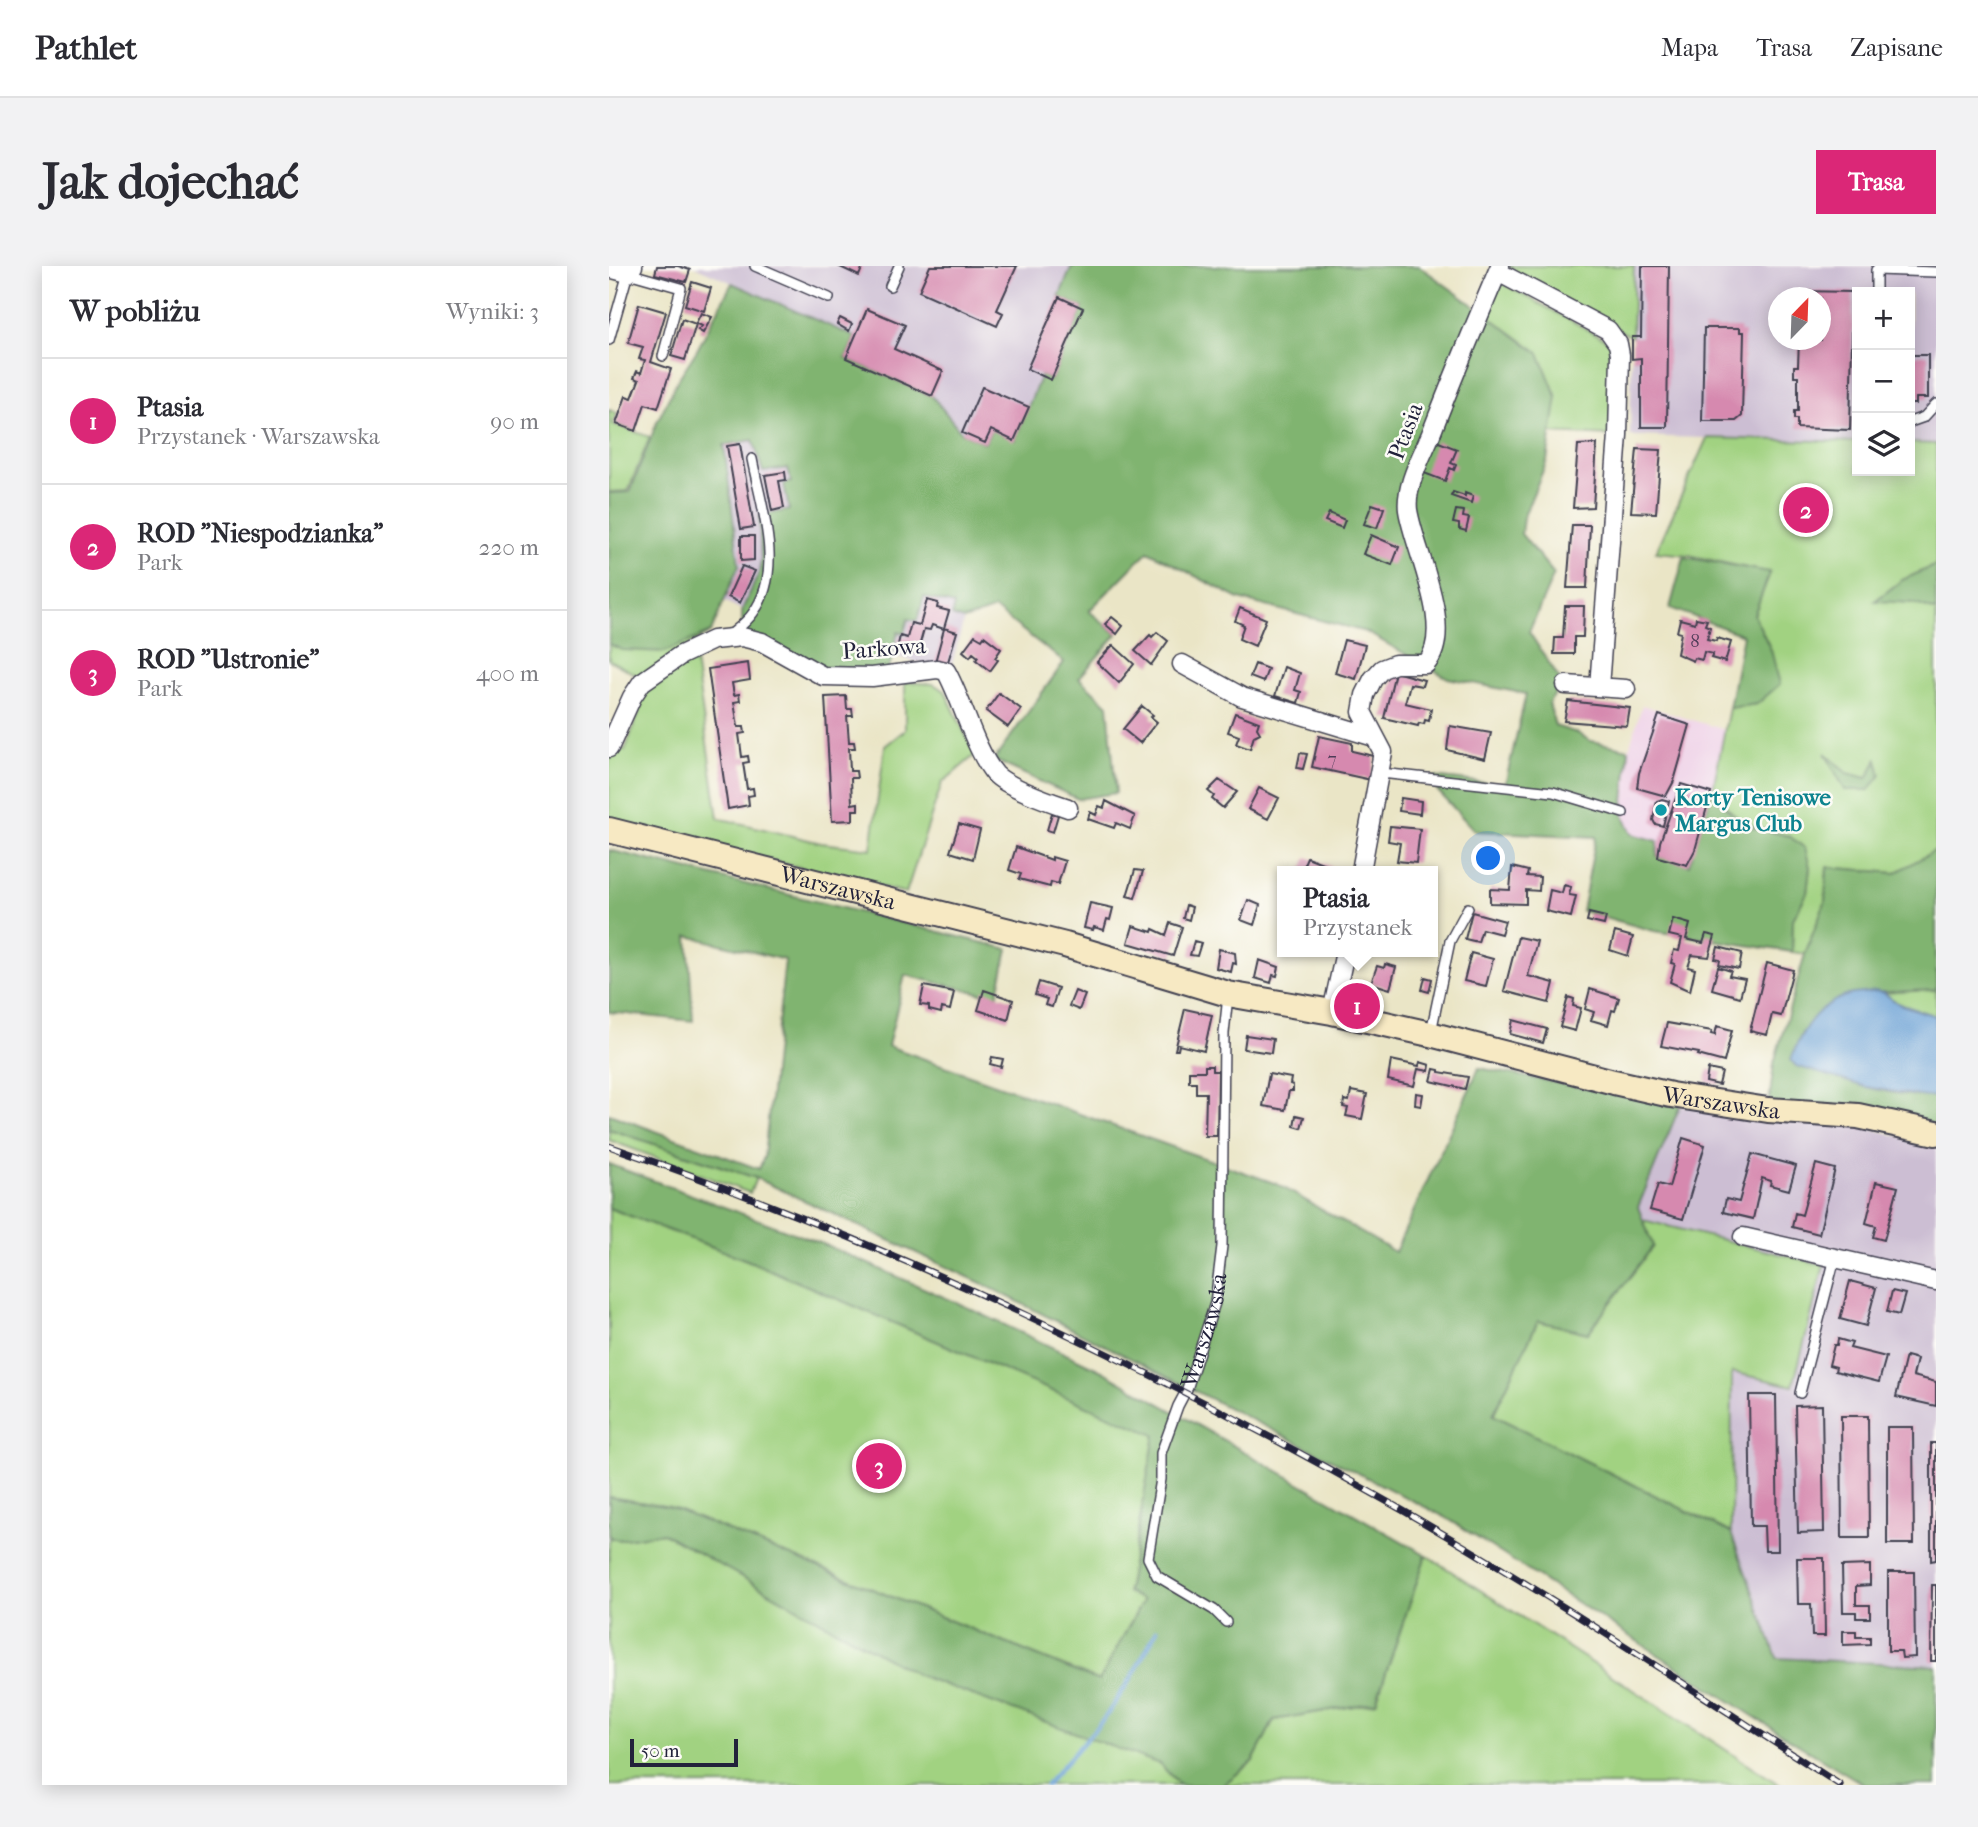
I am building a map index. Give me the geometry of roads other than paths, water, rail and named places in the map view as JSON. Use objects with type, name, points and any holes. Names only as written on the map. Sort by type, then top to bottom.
[{"type":"street","points":[[609,268],[630,270]]},
{"type":"street","name":"Ptasia","points":[[1362,866],[1383,752],[1362,712],[1365,695],[1382,669],[1395,664],[1426,664],[1432,657],[1437,635],[1433,605],[1408,508],[1418,467],[1471,330],[1499,269],[1608,330],[1618,344],[1618,435],[1599,687]]},
{"type":"street","name":"Parkowa","points":[[609,748],[632,697],[642,682],[681,655],[713,640],[743,637],[762,642],[823,676],[872,677],[937,669],[946,671],[982,751],[996,775],[1042,799],[1068,808]]},
{"type":"street","points":[[1182,664],[1242,697],[1374,737]]},
{"type":"street","points":[[1566,685],[1626,689]]},
{"type":"street","name":"Warszawska","points":[[609,830],[1065,945],[1228,994],[1332,1012],[1430,1034],[1614,1083],[1767,1110],[1858,1116],[1936,1133]]},
{"type":"street","points":[[1332,1012],[1344,957]]},
{"type":"street","points":[[1743,1237],[1936,1281]]},
{"type":"lane","points":[[755,266],[829,298]]},
{"type":"lane","points":[[891,286],[899,266]]},
{"type":"lane","points":[[609,340],[630,270],[681,288],[663,356]]},
{"type":"lane","points":[[1875,287],[1876,270],[1936,272]]},
{"type":"lane","points":[[1915,420],[1924,416],[1936,404]]},
{"type":"lane","points":[[725,639],[753,614],[763,594],[769,564],[752,459]]},
{"type":"lane","points":[[1381,773],[1553,792],[1623,813]]},
{"type":"lane","points":[[1430,1034],[1450,941],[1468,908]]},
{"type":"lane","name":"Warszawska","points":[[1226,1622],[1215,1610],[1157,1576],[1148,1558],[1161,1479],[1161,1453],[1187,1389],[1215,1303],[1222,1246],[1224,1033],[1228,994]]},
{"type":"lane","points":[[1800,1393],[1835,1258]]},
{"type":"water","points":[[1875,991],[1884,993],[1899,1004],[1936,1016],[1935,1096],[1926,1097],[1866,1087],[1796,1066],[1791,1060],[1806,1028],[1821,1010],[1841,998]]},
{"type":"waterway","points":[[1046,1785],[1104,1719],[1132,1677],[1157,1630]]},
{"type":"railway","points":[[609,1146],[712,1183],[914,1265],[1113,1357],[1210,1406],[1402,1510],[1513,1576],[1840,1785]]},
{"type":"place","name":"ROD \"Niespodzianka\"","points":[[1806,510]]},
{"type":"place","name":"Korty Tenisowe Margus Club","points":[[1661,810]]},
{"type":"place","name":"Ptasia","points":[[1357,1006]]},
{"type":"place","name":"ROD \"Ustronie\"","points":[[879,1466]]}]
